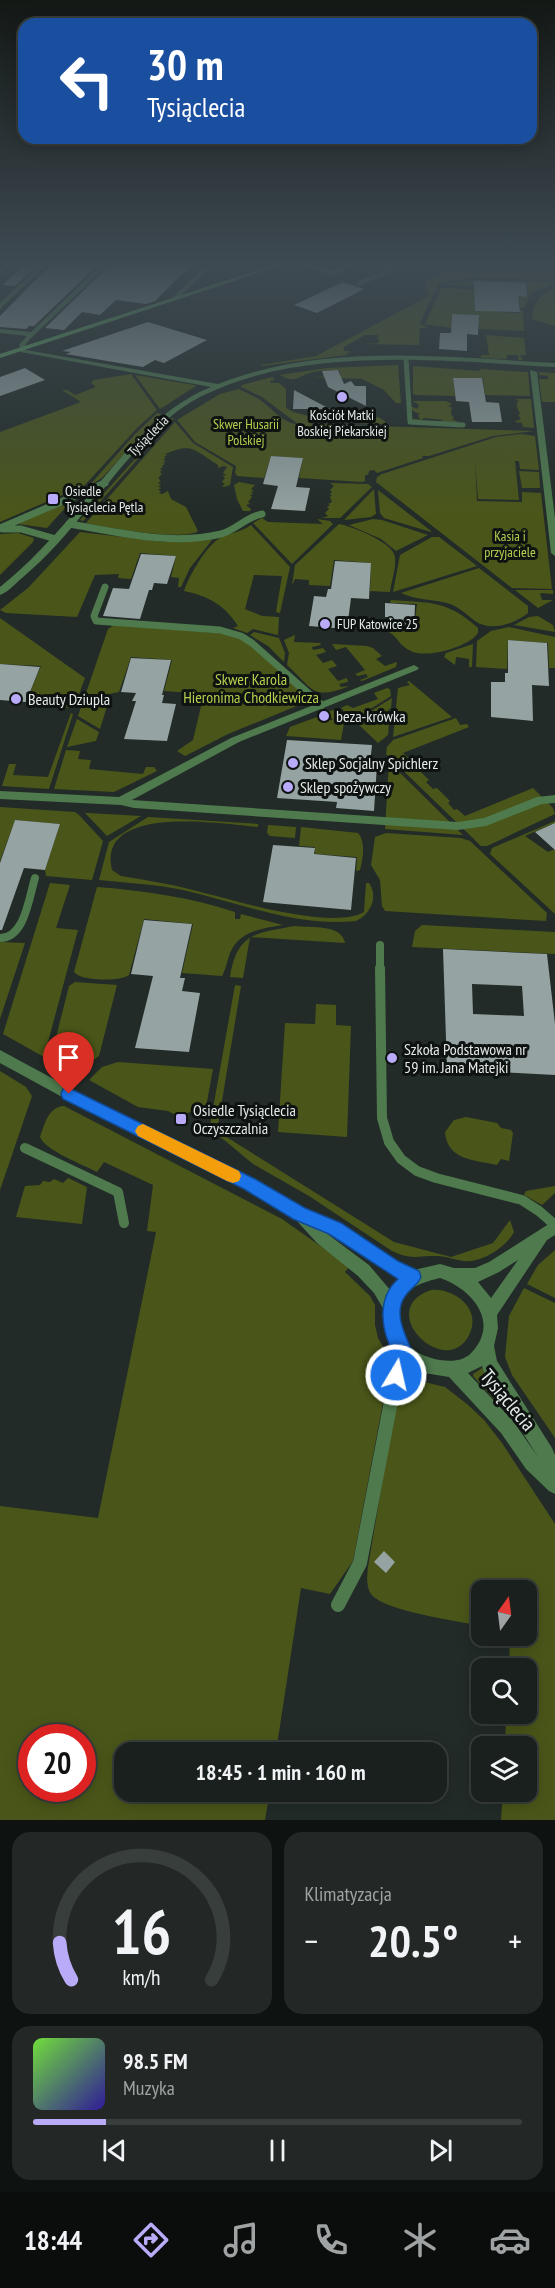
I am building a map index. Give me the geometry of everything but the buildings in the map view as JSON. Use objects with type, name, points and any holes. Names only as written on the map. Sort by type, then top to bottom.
[{"type":"main road","points":[[0,356],[28,347]]},
{"type":"street","points":[[22,349],[25,352],[218,386]]},
{"type":"street","name":"Tysiąclecia","points":[[0,592],[30,568],[164,418],[218,386],[246,376],[299,365],[351,360],[406,359],[555,365]]},
{"type":"street","points":[[533,372],[555,553]]},
{"type":"street","points":[[121,801],[235,740],[414,668]]},
{"type":"street","points":[[0,795],[121,801],[134,804],[281,815],[458,826],[486,822],[541,800],[555,799]]},
{"type":"street","points":[[0,1056],[69,1094],[249,1184],[299,1214],[335,1229],[392,1267],[412,1277]]},
{"type":"street","points":[[299,1214],[323,1239],[362,1269],[385,1293],[391,1310],[395,1339],[404,1353],[418,1364],[436,1369],[453,1369],[473,1363],[486,1346],[491,1323],[490,1312],[477,1290],[455,1275]]},
{"type":"street","points":[[391,1310],[399,1289],[412,1277],[425,1272],[440,1271],[455,1275],[477,1275],[494,1267],[551,1229]]},
{"type":"street","points":[[490,1312],[551,1229]]},
{"type":"street","name":"Tysiąclecia","points":[[486,1346],[489,1364],[546,1454],[555,1474]]},
{"type":"street","name":"Tysiąclecia","points":[[453,1369],[507,1427],[531,1463],[555,1485]]},
{"type":"lane","points":[[406,359],[410,422],[463,425]]},
{"type":"lane","points":[[0,529],[105,483]]},
{"type":"lane","points":[[69,524],[167,538],[185,538],[222,534],[238,527],[254,515],[262,514]]},
{"type":"lane","points":[[0,529],[21,529],[56,539]]},
{"type":"lane","points":[[105,587],[94,616],[96,621],[220,630],[241,636],[252,643],[321,705]]},
{"type":"lane","points":[[0,938],[6,938],[19,928],[35,878]]},
{"type":"lane","points":[[380,945],[382,1118],[388,1144],[402,1162],[422,1174],[522,1200],[541,1211],[551,1229]]},
{"type":"lane","points":[[25,1148],[118,1192],[124,1222]]},
{"type":"lane","points":[[338,1605],[360,1563],[396,1375],[404,1353]]},
{"type":"green space","points":[[333,347],[344,347],[344,351],[350,351],[346,355],[260,365],[316,356]]},
{"type":"green space","points":[[488,347],[525,347],[526,355],[520,355],[523,360],[518,360],[518,355],[507,355],[507,359],[481,358],[481,355],[489,355]]},
{"type":"green space","points":[[398,365],[401,403],[396,403],[384,390],[362,379],[312,377],[341,376],[339,370],[308,373],[294,379],[280,375],[327,368]]},
{"type":"green space","points":[[413,366],[528,372],[530,396],[485,395],[483,378],[453,378],[455,396],[416,395],[413,394]]},
{"type":"green space","points":[[539,372],[555,373],[555,402],[542,402],[539,379],[548,379],[548,376],[539,375]]},
{"type":"green space","points":[[131,374],[157,410],[137,428],[85,485],[0,522],[0,432],[81,402],[62,390],[75,395],[96,387],[91,383],[94,380]]},
{"type":"green space","points":[[135,375],[194,385],[196,386],[160,409]]},
{"type":"green space","name":"Skwer Husarii Polskiej","points":[[272,377],[275,380],[270,383],[279,383],[286,389],[286,408],[294,412],[331,419],[358,420],[378,417],[385,421],[385,424],[324,422],[309,424],[534,431],[493,436],[429,456],[422,456],[423,458],[377,473],[374,470],[369,471],[368,475],[365,475],[365,481],[362,482],[299,478],[303,458],[271,456],[264,478],[237,476],[236,466],[195,442],[177,420],[220,394],[239,389],[262,401],[287,421],[298,424],[262,397],[241,387]]},
{"type":"green space","points":[[515,399],[531,399],[534,428],[523,427],[522,423],[514,422],[521,419],[516,405],[519,401]]},
{"type":"green space","points":[[413,401],[446,401],[452,404],[448,406],[452,408],[451,414],[454,418],[452,419],[458,422],[438,423],[443,420],[425,418],[417,422],[412,418],[420,420],[418,415],[420,414],[411,410],[411,406],[417,409],[419,405]]},
{"type":"green space","points":[[157,413],[161,414],[102,478],[88,487],[135,434]]},
{"type":"green space","points":[[174,418],[83,521],[80,520]]},
{"type":"green space","points":[[175,422],[193,443],[233,467],[230,485],[224,487],[222,486],[225,484],[222,482],[225,478],[223,476],[226,475],[223,473],[227,467],[218,468],[218,465],[193,449],[174,450],[165,454],[166,458],[163,460],[166,461],[160,469],[162,474],[158,478],[161,481],[158,483],[161,485],[158,486],[161,488],[158,490],[161,491],[159,493],[168,491],[171,499],[186,507],[198,531],[178,535],[162,534],[86,523]]},
{"type":"green space","name":"Kasia i przyjaciele","points":[[521,434],[535,436],[539,470],[520,469],[519,461],[515,461],[519,500],[478,499],[475,459],[477,501],[522,502],[522,492],[541,493],[552,589],[512,588],[376,482],[377,477],[382,474],[496,437]]},
{"type":"green space","points":[[519,471],[539,472],[540,488],[522,488]]},
{"type":"green space","points":[[239,482],[255,485],[251,489],[254,491],[250,495],[252,497],[248,502],[250,504],[246,505],[251,509],[250,511],[243,511],[237,499],[234,485]]},
{"type":"green space","points":[[330,483],[368,484],[372,487],[340,518],[322,518],[328,516],[325,513],[329,509],[328,504],[332,502],[330,490],[334,486]]},
{"type":"green space","points":[[374,489],[376,514],[371,517],[344,520]]},
{"type":"green space","points":[[378,490],[431,532],[384,518],[380,513]]},
{"type":"green space","points":[[75,497],[47,528],[18,524]]},
{"type":"green space","points":[[262,518],[268,522],[323,524],[317,519],[330,521],[333,524],[292,564],[253,523]]},
{"type":"green space","points":[[373,519],[428,535],[396,551],[381,539],[349,525]]},
{"type":"green space","points":[[339,524],[369,535],[391,549],[395,562],[390,592],[370,591],[371,563],[334,560],[330,586],[309,585],[309,580],[295,579],[292,585],[295,565]]},
{"type":"green space","points":[[251,525],[290,567],[280,613],[276,612],[282,576],[254,575],[245,609],[262,616],[279,617],[278,635],[253,629],[247,633],[233,628],[238,626],[222,607],[201,596],[184,591],[189,578],[212,544],[220,538]]},
{"type":"green space","points":[[80,532],[165,542],[212,540],[190,568],[181,587],[178,587],[179,578],[171,577],[176,556],[140,553],[131,579],[118,578],[119,574],[95,575],[77,617],[6,613],[0,610],[28,588]]},
{"type":"green space","points":[[18,533],[34,538],[33,542],[0,575],[0,534]]},
{"type":"green space","points":[[432,537],[439,537],[477,566],[393,592],[400,555]]},
{"type":"green space","points":[[479,568],[528,606],[528,613],[509,623],[488,626],[475,621],[451,604],[401,593]]},
{"type":"green space","points":[[515,590],[553,590],[553,594],[540,593],[542,600],[553,600],[538,608]]},
{"type":"green space","points":[[391,600],[428,603],[447,608],[467,619],[478,628],[478,633],[466,643],[436,653],[411,651],[389,632],[396,629],[414,630],[417,604],[390,603]]},
{"type":"green space","points":[[538,616],[553,625],[555,632],[514,625],[529,617]]},
{"type":"green space","points":[[0,618],[85,678],[74,708],[29,706],[26,702],[41,666],[1,664],[0,666]]},
{"type":"green space","name":"Skwer Karola Hieronima Chodkiewicza","points":[[114,625],[228,634],[247,642],[303,693],[299,695],[302,701],[299,705],[228,734],[185,756],[177,751],[193,740],[203,698],[220,698],[217,695],[164,691],[172,660],[131,657],[119,692],[106,695],[86,693],[108,629]]},
{"type":"green space","points":[[509,627],[555,637],[555,668],[549,668],[548,643],[508,640],[507,669],[476,667],[477,641],[491,631]]},
{"type":"green space","points":[[254,632],[279,638],[285,653],[284,662],[268,646],[250,635]]},
{"type":"green space","points":[[295,635],[294,642],[320,643],[321,645],[312,647],[313,650],[323,648],[326,652],[316,655],[323,663],[332,660],[337,666],[328,669],[338,681],[347,678],[348,682],[339,684],[341,687],[350,686],[328,692],[309,687],[287,665],[289,653],[284,640]]},
{"type":"green space","points":[[332,644],[373,648],[382,656],[376,659],[385,666],[397,662],[396,667],[362,681],[360,680],[368,677],[366,674],[358,676],[355,674],[365,670],[346,647],[336,650]]},
{"type":"green space","points":[[473,644],[472,667],[469,667],[469,659],[456,657],[455,665],[444,657],[446,653]]},
{"type":"green space","points":[[409,681],[452,717],[393,737],[398,688],[410,685],[407,682]]},
{"type":"green space","points":[[390,689],[391,696],[356,718],[349,716],[341,708],[347,705],[353,708],[378,699],[374,693]]},
{"type":"green space","points":[[392,698],[391,708],[388,710],[390,711],[388,735],[378,743],[357,723],[358,719]]},
{"type":"green space","points":[[86,699],[109,700],[100,729],[78,716],[83,701]]},
{"type":"green space","points":[[333,710],[345,718],[341,740],[286,736],[290,727],[317,717],[321,721],[333,720],[327,712]]},
{"type":"green space","points":[[71,713],[73,714],[49,789],[2,786],[9,764],[16,764],[13,775],[48,777]]},
{"type":"green space","points":[[456,718],[460,725],[467,724],[469,727],[403,753],[410,759],[406,762],[412,768],[416,767],[429,780],[426,782],[433,789],[437,788],[450,801],[448,803],[454,810],[457,809],[465,816],[533,788],[553,808],[555,814],[487,846],[481,846],[386,754],[387,747],[393,740]]},
{"type":"green space","points":[[77,719],[99,732],[96,741],[67,747]]},
{"type":"green space","points":[[66,750],[80,751],[78,759],[91,760],[89,769],[143,774],[146,767],[154,767],[157,771],[114,792],[54,789]]},
{"type":"green space","points":[[389,762],[463,835],[385,829]]},
{"type":"green space","points":[[0,807],[75,812],[79,815],[103,841],[92,880],[46,876],[45,870],[60,824],[15,820],[0,861]]},
{"type":"green space","points":[[85,813],[88,813],[141,816],[107,836]]},
{"type":"green space","points":[[148,817],[258,824],[258,827],[192,822],[166,822],[142,826],[123,835],[112,849],[112,870],[121,876],[175,886],[280,912],[329,918],[349,917],[364,912],[366,883],[369,883],[373,894],[372,905],[365,915],[356,921],[312,921],[268,913],[172,888],[99,880],[109,842]]},
{"type":"green space","points":[[555,821],[555,826],[552,824],[525,836],[548,852],[555,849],[555,914],[490,854],[492,848]]},
{"type":"green space","points":[[268,825],[296,827],[295,838],[270,836],[267,833]]},
{"type":"green space","points":[[301,827],[358,833],[363,846],[360,870],[356,871],[357,857],[315,854],[315,847],[299,846]]},
{"type":"green space","points":[[386,833],[461,838],[470,841],[547,913],[546,921],[385,911],[382,906],[380,880],[371,865],[375,837]]},
{"type":"green space","points":[[50,883],[70,885],[56,928],[78,930],[44,1057],[3,1034]]},
{"type":"green space","points":[[97,887],[184,899],[235,912],[235,919],[240,919],[241,914],[283,925],[252,932],[239,939],[230,953],[222,976],[182,973],[193,924],[144,919],[129,975],[109,980],[92,979],[74,972]]},
{"type":"green space","points":[[422,925],[555,932],[555,954],[412,947],[415,931]]},
{"type":"green space","points":[[295,926],[317,927],[338,933],[343,937],[345,943],[252,937]]},
{"type":"green space","points":[[250,938],[243,978],[230,977],[238,951]]},
{"type":"green space","points":[[0,942],[25,943],[0,1019]]},
{"type":"green space","points":[[75,982],[117,985],[99,1056],[73,1072],[50,1061],[69,986]]},
{"type":"green space","points":[[235,985],[241,986],[217,1131],[394,1242],[451,1257],[493,1243],[510,1220],[514,1232],[510,1238],[493,1253],[471,1261],[440,1256],[410,1257],[399,1254],[309,1196],[253,1164],[223,1139],[209,1131]]},
{"type":"green space","points":[[316,1004],[336,1005],[336,1025],[351,1026],[347,1137],[278,1132],[285,1023],[315,1024]]},
{"type":"green space","points":[[118,1062],[213,1069],[204,1118],[189,1112],[183,1119],[168,1111],[138,1107],[89,1080],[102,1067]]},
{"type":"green space","points":[[0,1071],[26,1087],[32,1096],[0,1190]]},
{"type":"green space","points":[[64,1106],[282,1219],[346,1264],[349,1267],[345,1272],[370,1296],[375,1305],[375,1325],[378,1338],[391,1360],[353,1561],[330,1594],[301,1588],[278,1742],[114,1742],[114,1802],[268,1802],[265,1820],[0,1820],[0,1506],[98,1518],[156,1232],[147,1231],[153,1185],[104,1162],[97,1172],[57,1152],[44,1142],[40,1137],[54,1109]]},
{"type":"green space","points":[[466,1117],[497,1123],[501,1128],[511,1130],[513,1133],[509,1161],[501,1159],[497,1165],[479,1162],[463,1157],[451,1148],[445,1132],[454,1120]]},
{"type":"green space","points":[[68,1178],[87,1187],[82,1224],[16,1217],[25,1186],[40,1185],[43,1181],[50,1182],[54,1179],[63,1183]]},
{"type":"green space","points":[[555,1186],[555,1193],[542,1205],[524,1195],[526,1191]]},
{"type":"green space","points":[[555,1250],[555,1298],[527,1284],[538,1265]]},
{"type":"green space","points":[[524,1288],[555,1303],[555,1438],[512,1375],[505,1357],[509,1316]]},
{"type":"green space","points":[[431,1290],[448,1292],[463,1301],[469,1308],[472,1315],[470,1333],[460,1346],[446,1350],[432,1347],[420,1338],[412,1326],[409,1312],[415,1300]]},
{"type":"green space","points":[[482,1368],[514,1417],[512,1419],[473,1376]]},
{"type":"green space","points":[[400,1376],[445,1387],[484,1420],[502,1443],[555,1524],[555,1820],[501,1820],[502,1802],[537,1802],[537,1736],[505,1736],[506,1724],[537,1724],[537,1658],[509,1658],[510,1646],[537,1646],[537,1580],[471,1580],[471,1624],[405,1610],[378,1600],[368,1588],[368,1567]]},
{"type":"slow traffic","points":[[143,1131],[233,1176]]},
{"type":"place","name":"Kościół Matki Boskiej Piekarskiej","points":[[342,397]]},
{"type":"place","name":"Osiedle Tysiąclecia Pętla","points":[[53,499]]},
{"type":"place","name":"FUP Katowice 25","points":[[325,624]]},
{"type":"place","name":"Beauty Dziupla","points":[[16,699]]},
{"type":"place","name":"beza-krówka","points":[[324,716]]},
{"type":"place","name":"Sklep Socjalny Spichlerz","points":[[293,763]]},
{"type":"place","name":"Sklep spożywczy","points":[[288,787]]},
{"type":"place","name":"Szkoła Podstawowa nr 59 im. Jana Matejki","points":[[392,1058]]},
{"type":"place","name":"Osiedle Tysiąclecia Oczyszczalnia","points":[[181,1119]]},
{"type":"route","points":[[69,1094],[249,1184],[299,1214],[335,1229],[392,1267],[412,1277],[399,1289],[391,1310],[395,1339],[404,1353],[398,1364],[396,1375]]}]
